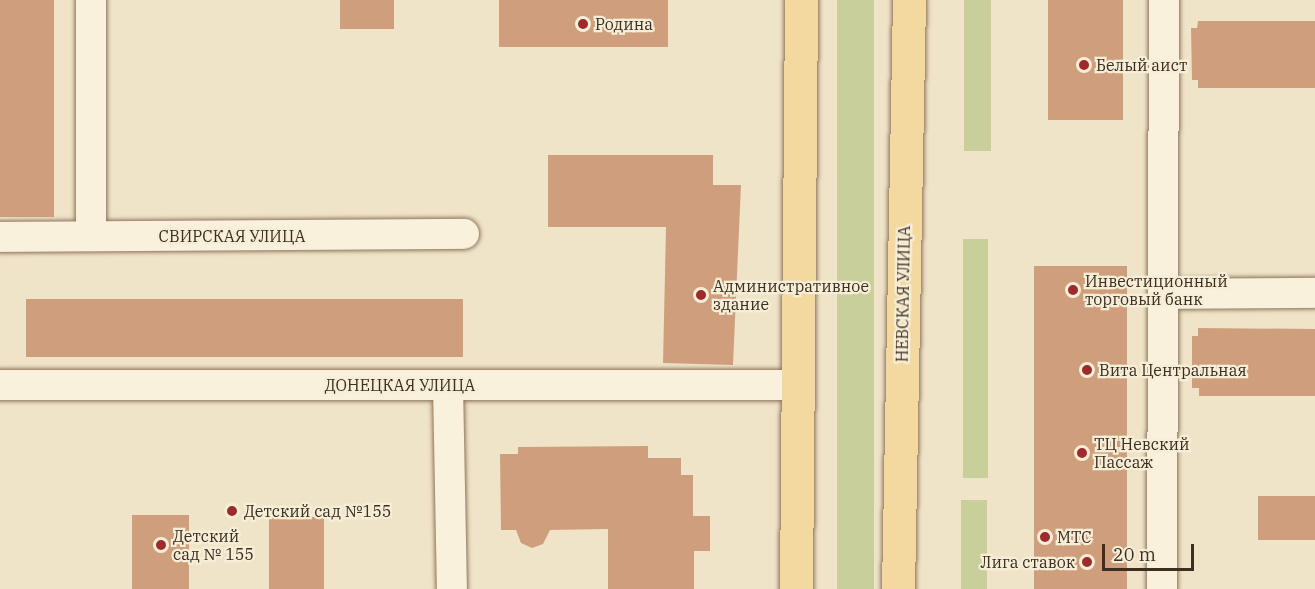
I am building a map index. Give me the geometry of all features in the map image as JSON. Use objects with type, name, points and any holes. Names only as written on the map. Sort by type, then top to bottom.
[{"type":"main road","points":[[796,589],[801,0]]},
{"type":"main road","name":"НЕВСКАЯ УЛИЦА","points":[[898,589],[909,0]]},
{"type":"street","points":[[91,0],[91,237]]},
{"type":"street","points":[[1162,589],[1164,0]]},
{"type":"street","name":"СВИРСКАЯ УЛИЦА","points":[[0,237],[464,234]]},
{"type":"street","points":[[1163,294],[1315,293]]},
{"type":"street","name":"ДОНЕЦКАЯ УЛИЦА","points":[[0,385],[799,385]]},
{"type":"street","points":[[448,385],[452,589]]},
{"type":"green space","points":[[837,0],[874,0],[874,589],[837,589]]},
{"type":"green space","points":[[964,0],[991,0],[991,151],[964,151]]},
{"type":"green space","points":[[963,239],[988,239],[988,478],[963,478]]},
{"type":"green space","points":[[961,500],[987,500],[987,589],[961,589]]},
{"type":"building","points":[[0,0],[54,0],[54,217],[0,217]]},
{"type":"building","points":[[340,0],[394,0],[394,29],[340,29]]},
{"type":"building","name":"Родина","points":[[499,0],[668,0],[668,47],[499,47]]},
{"type":"building","name":"Белый аист","points":[[1048,0],[1123,0],[1123,120],[1048,120]]},
{"type":"building","points":[[1198,21],[1315,21],[1315,88],[1198,88],[1198,80],[1192,80],[1191,28],[1197,28]]},
{"type":"building","name":"Административное здание","points":[[548,155],[713,155],[713,185],[741,185],[733,365],[663,363],[666,227],[548,227]]},
{"type":"building","name":"ТЦ Невский Пассаж","points":[[1034,266],[1127,266],[1127,589],[1034,589]]},
{"type":"building","points":[[26,299],[463,299],[463,357],[26,357]]},
{"type":"building","points":[[1198,328],[1315,329],[1315,396],[1199,396],[1199,388],[1192,388],[1192,336],[1198,336]]},
{"type":"building","points":[[648,446],[648,458],[681,458],[681,475],[693,475],[693,516],[710,516],[710,551],[694,551],[694,589],[608,589],[608,529],[550,530],[543,544],[532,548],[521,543],[516,530],[501,530],[500,454],[518,454],[518,447]]},
{"type":"building","points":[[1258,496],[1315,496],[1315,540],[1258,540]]},
{"type":"building","points":[[132,515],[189,515],[189,589],[132,589]]},
{"type":"building","points":[[269,517],[324,517],[324,589],[269,589]]},
{"type":"place","name":"Родина","points":[[583,24]]},
{"type":"place","name":"Белый аист","points":[[1084,65]]},
{"type":"place","name":"Инвестиционный торговый банк","points":[[1073,290]]},
{"type":"place","name":"Административное здание","points":[[701,295]]},
{"type":"place","name":"Вита Центральная","points":[[1087,370]]},
{"type":"place","name":"ТЦ Невский Пассаж","points":[[1082,453]]},
{"type":"place","name":"Детский сад №155","points":[[232,511]]},
{"type":"place","name":"МТС","points":[[1045,537]]},
{"type":"place","name":"Детский сад № 155","points":[[161,545]]},
{"type":"place","name":"Лига ставок","points":[[1087,562]]}]
